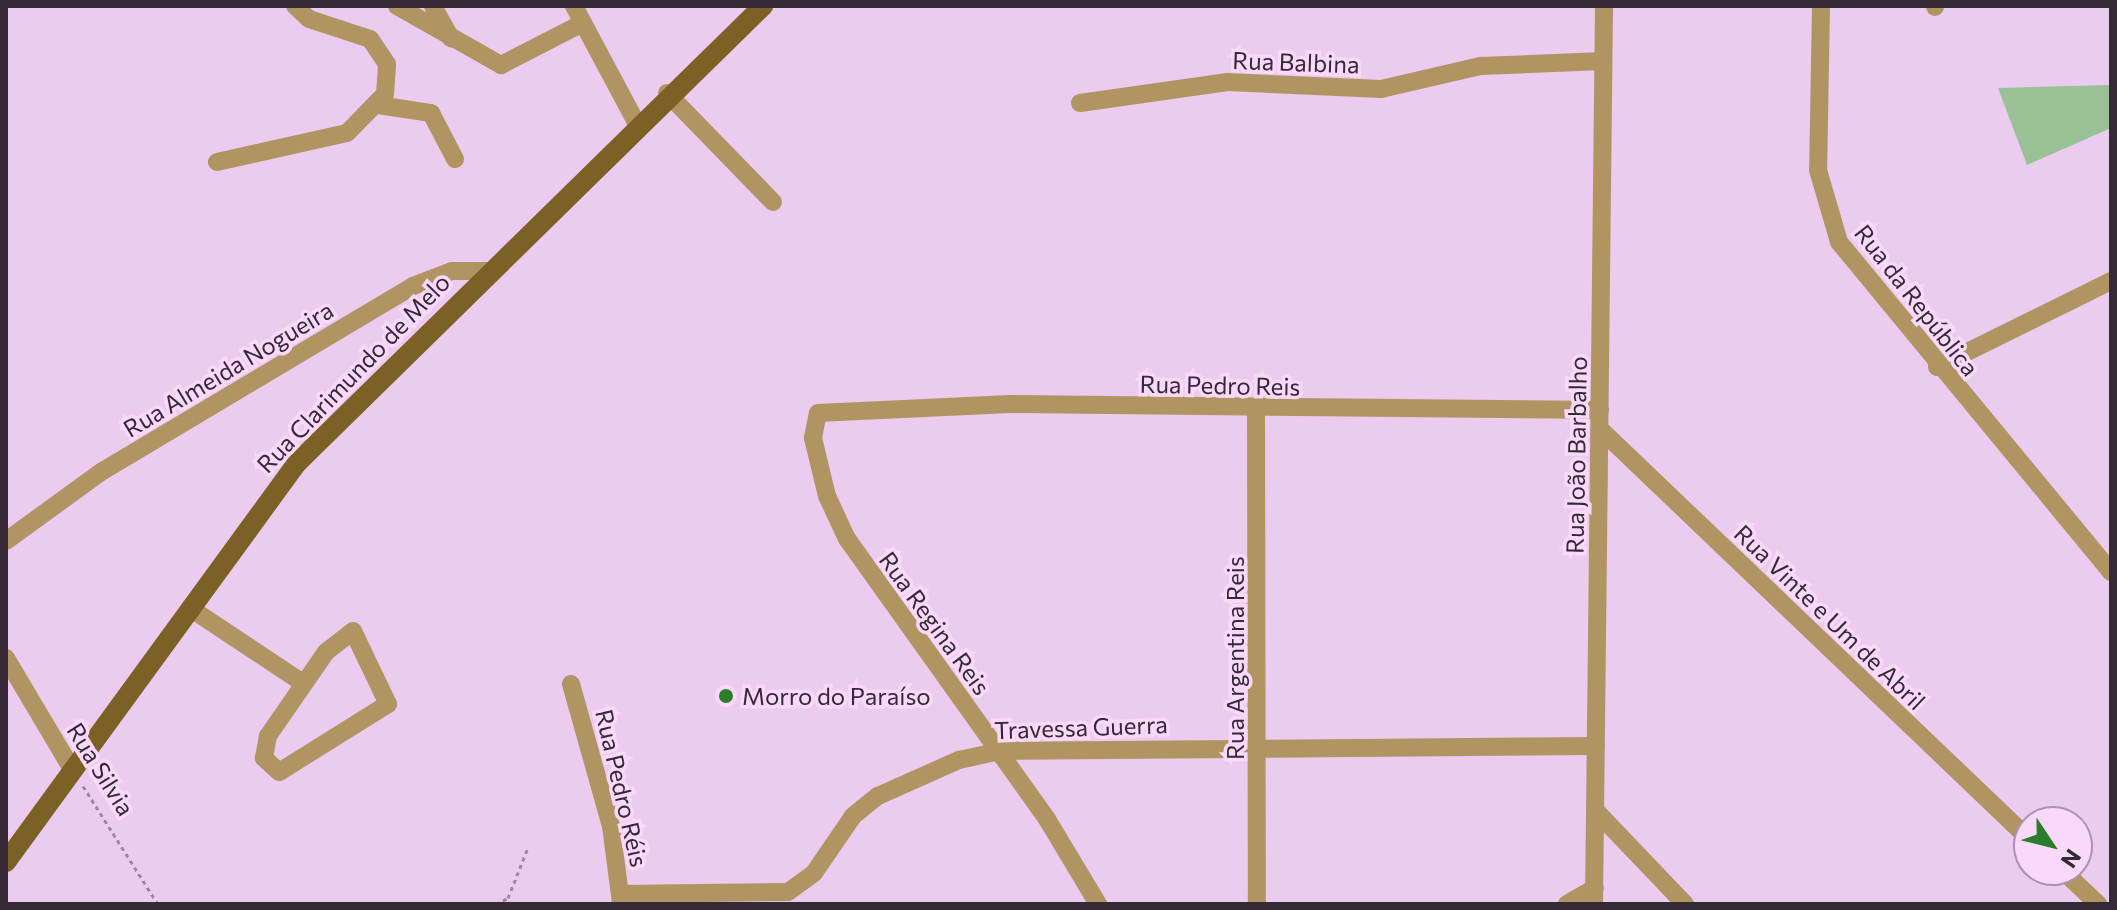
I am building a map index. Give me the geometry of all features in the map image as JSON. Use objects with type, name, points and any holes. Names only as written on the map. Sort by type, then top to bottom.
[{"type":"main road","name":"Rua Clarimundo de Melo","points":[[6,862],[297,463],[667,93],[763,6]]},
{"type":"street","points":[[217,162],[347,133],[378,105],[390,81],[380,50],[355,30],[309,19],[295,6]]},
{"type":"street","points":[[397,6],[501,65],[579,14],[637,124]]},
{"type":"street","points":[[433,6],[451,38]]},
{"type":"street","name":"Rua João Barbalho","points":[[1594,896],[1604,6]]},
{"type":"street","name":"Rua da República","points":[[1821,6],[1824,207],[1858,271],[2111,572]]},
{"type":"street","name":"Rua Balbina","points":[[1080,103],[1228,82],[1381,89],[1481,66],[1603,61]]},
{"type":"street","points":[[667,93],[773,202]]},
{"type":"street","points":[[378,105],[431,113],[455,159]]},
{"type":"street","name":"Rua Almeida Nogueira","points":[[6,541],[101,472],[413,286],[452,271],[487,271]]},
{"type":"street","points":[[1937,367],[2111,281]]},
{"type":"street","name":"Rua Pedro Reis","points":[[839,408],[1600,410]]},
{"type":"street","name":"Rua Regina Reis","points":[[839,408],[813,419],[836,519],[866,572],[1000,751],[1098,904]]},
{"type":"street","name":"Rua Argentina Reis","points":[[1256,411],[1261,746],[1257,904]]},
{"type":"street","name":"Rua Vinte e Um de Abril","points":[[1600,429],[2013,824]]},
{"type":"street","points":[[190,608],[303,683]]},
{"type":"street","points":[[353,631],[389,699],[282,773],[264,752],[303,683],[353,631]]},
{"type":"street","name":"Rua Silvia","points":[[6,658],[72,769]]},
{"type":"street","name":"Rua Pedro Réis","points":[[571,684],[611,826],[620,899]]},
{"type":"street","name":"Travessa Guerra","points":[[620,899],[788,892],[814,873],[853,816],[878,796],[959,760],[1000,751],[1261,746],[1596,746]]},
{"type":"street","points":[[1596,811],[1685,904]]},
{"type":"street","points":[[2079,886],[2098,904]]},
{"type":"street","points":[[1567,904],[1594,896]]},
{"type":"path","name":"Rua Silvia","points":[[72,769],[158,904]]},
{"type":"path","points":[[496,904],[508,898],[527,850]]},
{"type":"green space","points":[[2111,85],[2111,128],[2027,165],[1998,88]]},
{"type":"place","name":"Morro do Paraíso","points":[[726,696]]}]
